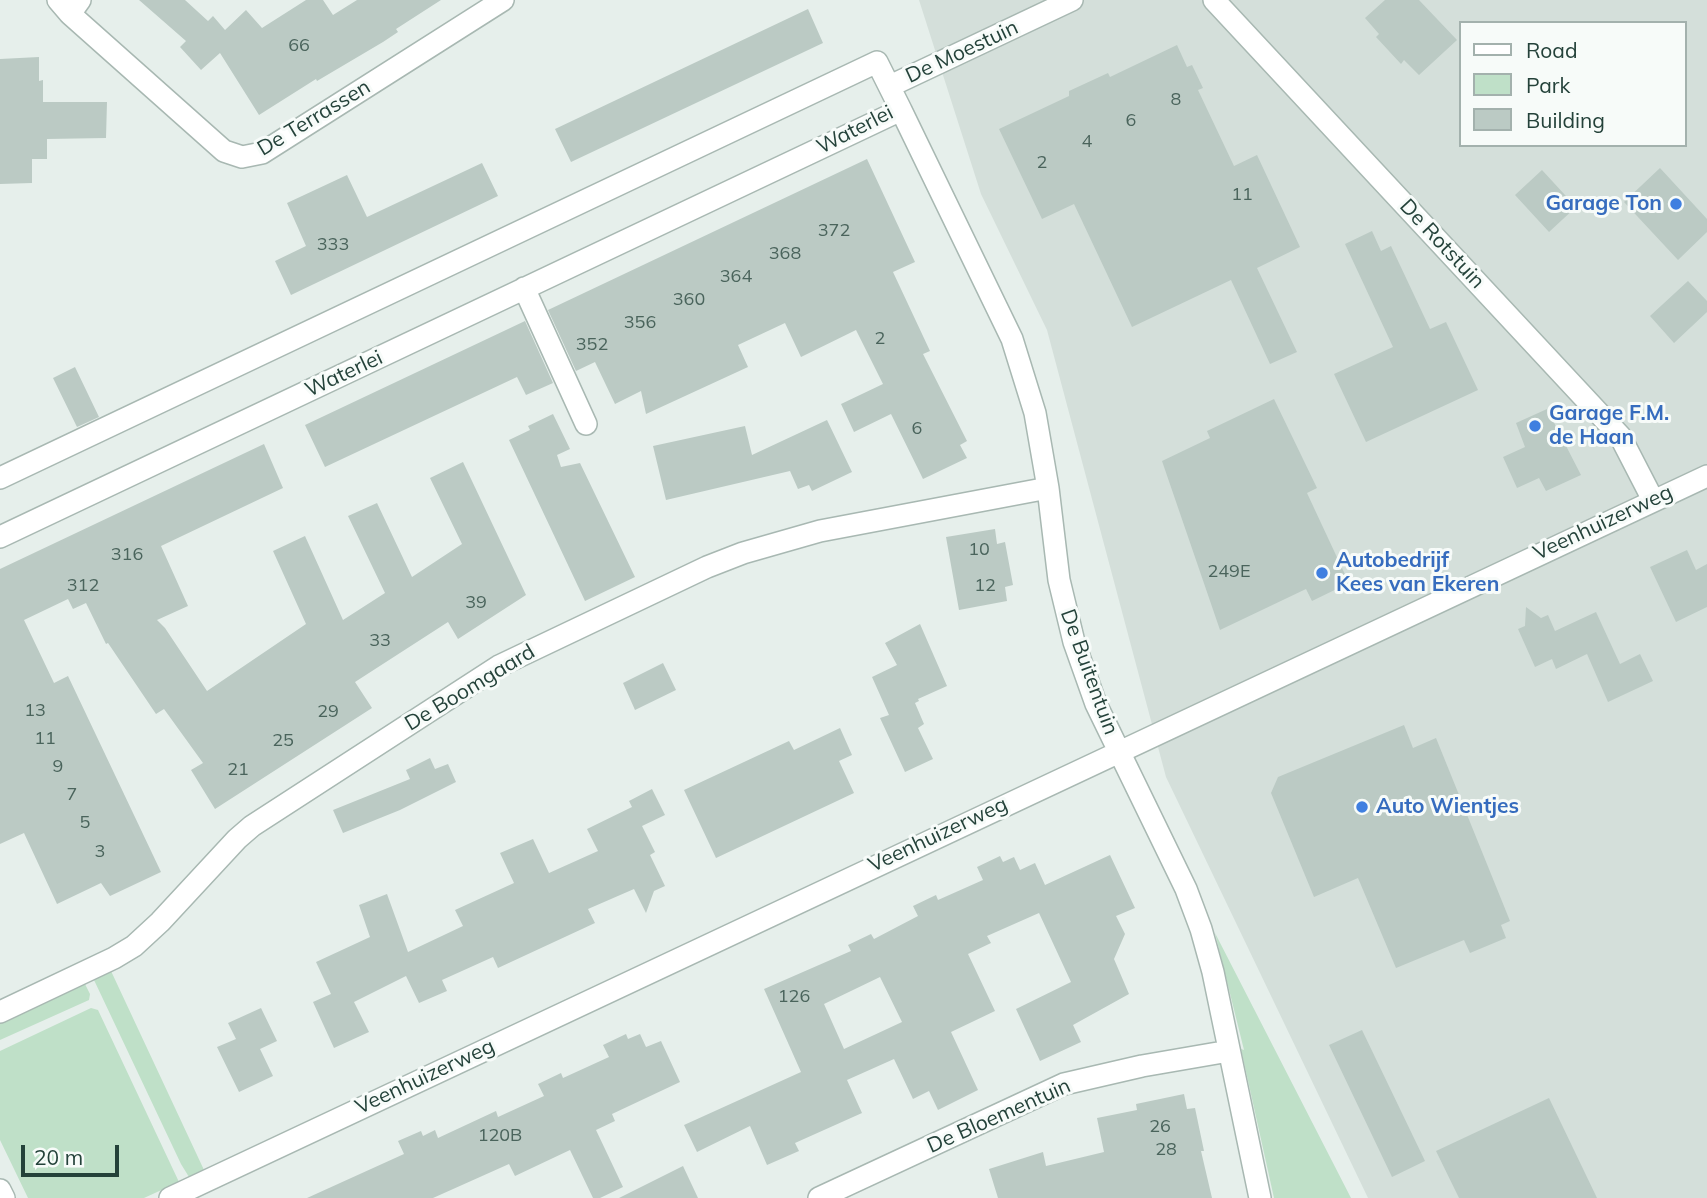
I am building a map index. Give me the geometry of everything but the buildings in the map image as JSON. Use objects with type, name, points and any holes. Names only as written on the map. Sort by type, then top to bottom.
[{"type":"street","name":"De Terrassen","points":[[69,5],[224,151],[242,157],[262,153],[503,0]]},
{"type":"street","name":"De Moestuin","points":[[890,86],[1072,0]]},
{"type":"street","name":"De Rotstuin","points":[[1214,0],[1620,436],[1653,500]]},
{"type":"street","name":"Waterlei","points":[[0,478],[877,62],[901,110],[0,537]]},
{"type":"street","name":"De Buitentuin","points":[[901,110],[1012,339],[1035,413],[1048,488],[1059,580],[1068,623],[1096,704],[1186,889],[1201,929],[1213,972],[1260,1198]]},
{"type":"street","points":[[524,288],[586,424]]},
{"type":"street","name":"Veenhuizerweg","points":[[170,1198],[1707,476]]},
{"type":"street","name":"De Boomgaard","points":[[0,1012],[134,946],[243,833],[499,666],[707,568],[769,545],[820,531],[1048,488]]},
{"type":"street","name":"De Bloementuin","points":[[819,1198],[1064,1084],[1142,1066],[1228,1051]]},
{"type":"street","points":[[0,1190],[4,1198]]},
{"type":"shaded area","points":[[919,0],[1707,0],[1707,1198],[1368,1198],[1166,777],[1047,330],[981,194]]},
{"type":"green space","points":[[1215,933],[1351,1198],[1274,1198],[1241,1049],[1244,1050]]},
{"type":"green space","points":[[111,971],[204,1170],[189,1177],[94,980]]},
{"type":"green space","points":[[85,984],[90,994],[89,1000],[0,1040],[0,1023]]},
{"type":"green space","points":[[91,1008],[98,1010],[179,1182],[144,1198],[28,1198],[0,1140],[0,1051]]},
{"type":"place","name":"Garage Ton","points":[[1676,204]]},
{"type":"place","name":"Garage F.M. de Haan","points":[[1535,426]]},
{"type":"place","name":"Autobedrijf Kees van Ekeren","points":[[1322,573]]},
{"type":"place","name":"Auto Wientjes","points":[[1362,807]]}]
